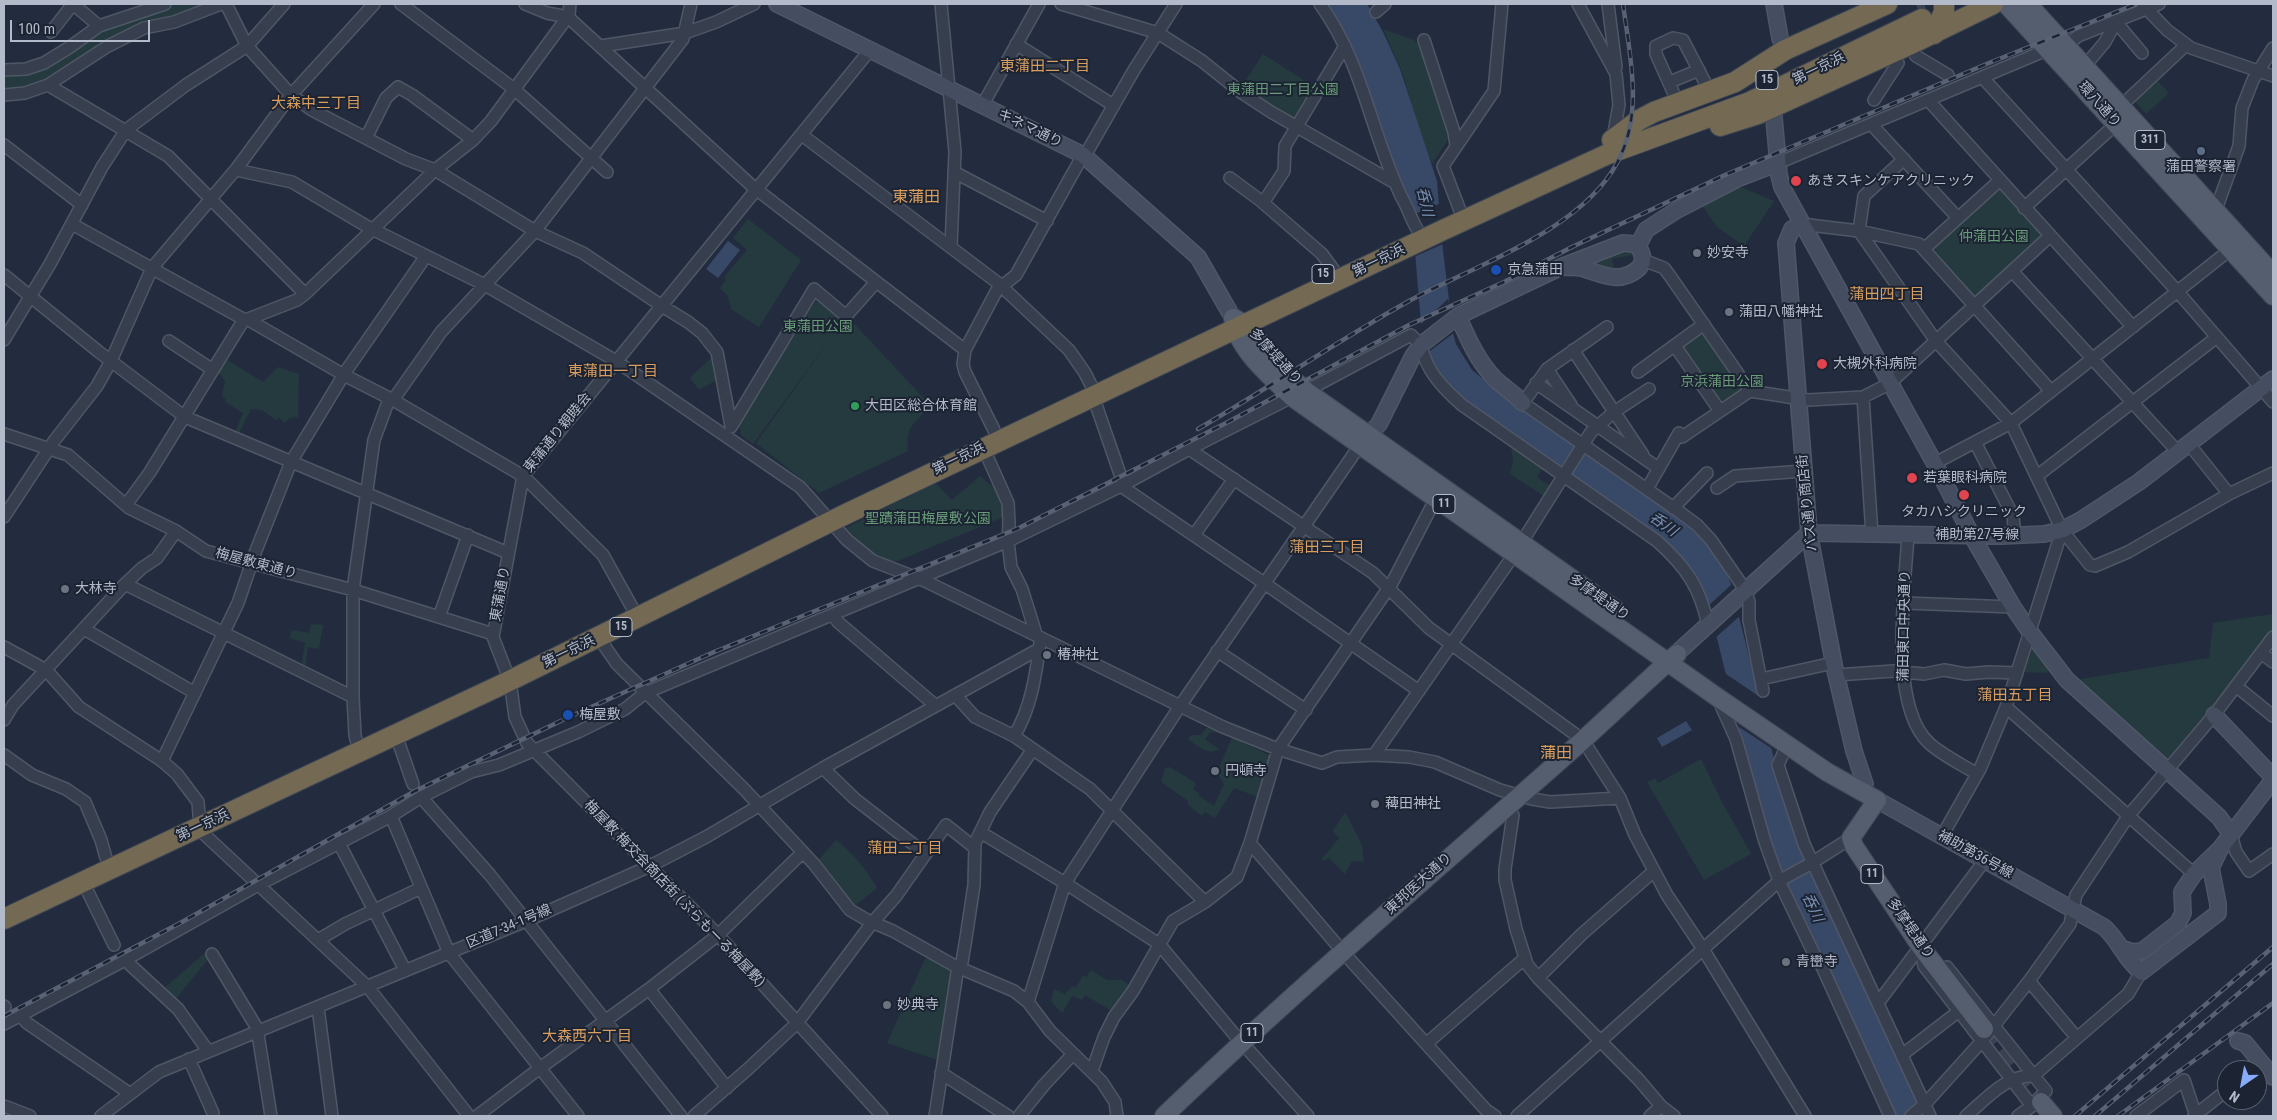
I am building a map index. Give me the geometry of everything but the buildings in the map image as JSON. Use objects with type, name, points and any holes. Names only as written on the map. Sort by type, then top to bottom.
[{"type":"highway","points":[[1612,140],[1638,120],[1735,82],[1785,50],[1883,4]]},
{"type":"highway","points":[[1654,136],[1686,133],[1735,123],[1901,49],[1924,20],[1944,12],[1944,4]]},
{"type":"highway","points":[[1924,20],[1993,4]]},
{"type":"highway","name":"第一京浜","points":[[1238,324],[1333,269],[1414,231],[1452,219],[1654,136],[1718,115],[1750,102],[1924,20]]},
{"type":"highway","name":"第一京浜","points":[[1452,219],[1644,125],[1722,100],[1776,76],[1924,20]]},
{"type":"highway","name":"第一京浜","points":[[4,906],[106,858],[200,820],[396,735],[633,609],[828,517],[983,447],[1092,391],[1238,324],[1414,231]]},
{"type":"highway","name":"第一京浜","points":[[4,919],[83,882],[200,820],[357,743],[599,638],[994,430],[1092,391]]},
{"type":"main road","name":"環八通り","points":[[2006,4],[2057,48],[2084,67],[2273,274]]},
{"type":"main road","name":"環八通り","points":[[2028,4],[2057,48],[2116,124],[2273,296]]},
{"type":"main road","name":"多摩堤通り","points":[[1238,324],[1280,368],[1299,394],[1673,657],[1726,698],[1865,784],[1877,800]]},
{"type":"main road","name":"多摩堤通り","points":[[1365,440],[1436,498],[1518,548]]},
{"type":"main road","name":"東邦医大通り","points":[[1164,1116],[1242,1043],[1505,807],[1583,740],[1673,657]]},
{"type":"main road","name":"多摩堤通り","points":[[1769,725],[1787,745],[1833,775],[1877,800]]},
{"type":"main road","points":[[1851,838],[1877,800]]},
{"type":"main road","name":"多摩堤通り","points":[[1851,838],[1855,849],[1921,946],[1987,1032]]},
{"type":"main road","points":[[2040,1100],[2053,1116]]},
{"type":"street","points":[[51,32],[73,4],[99,26]]},
{"type":"street","points":[[4,70],[26,69],[44,64],[99,26],[165,4]]},
{"type":"street","points":[[4,95],[24,93],[48,85],[108,46],[136,32],[174,22],[221,4]]},
{"type":"street","points":[[226,4],[247,46],[291,95],[312,110],[406,159],[435,170],[535,231],[583,253],[688,322],[702,334],[717,352],[732,439]]},
{"type":"street","points":[[4,340],[49,267],[102,167],[126,130],[186,85],[247,46],[284,4]]},
{"type":"street","points":[[4,517],[49,448],[88,400],[111,361],[152,268],[237,168],[291,95],[374,4]]},
{"type":"street","points":[[401,4],[514,89],[591,159],[608,172]]},
{"type":"street","points":[[525,4],[546,13],[568,17],[757,190],[965,350]]},
{"type":"street","points":[[126,505],[150,472],[246,319],[298,300],[435,170],[473,140],[491,121],[568,17],[570,4]]},
{"type":"street","points":[[357,743],[353,697],[353,590],[374,440],[388,402],[393,400],[433,341],[535,231],[683,39],[691,4]]},
{"type":"street","points":[[601,46],[685,33],[716,22],[754,4]]},
{"type":"street","name":"キネマ通り","points":[[776,4],[1083,155],[1198,257],[1238,324]]},
{"type":"street","points":[[941,4],[950,90],[954,172],[951,246]]},
{"type":"street","points":[[982,106],[1039,4]]},
{"type":"street","points":[[1061,4],[1158,33],[1202,61],[1242,93],[1296,127],[1395,183]]},
{"type":"street","points":[[994,430],[965,372],[963,364],[965,350],[1001,286],[1005,286],[1016,275],[1083,155],[1087,152],[1113,105],[1176,4]]},
{"type":"street","points":[[1320,4],[1345,46],[1358,75],[1380,146],[1414,231]]},
{"type":"street","points":[[1376,12],[1385,4]]},
{"type":"street","points":[[1452,219],[1443,166],[1494,91],[1502,4]]},
{"type":"street","points":[[1578,4],[1616,74]]},
{"type":"street","points":[[1608,4],[1619,105],[1612,140]]},
{"type":"street","points":[[1774,4],[1780,38],[1785,50]]},
{"type":"street","points":[[1589,263],[1601,276],[1618,277],[1635,271],[1646,230],[1677,210],[1739,178],[2057,48],[2078,36],[2116,22],[2145,6],[2159,4]]},
{"type":"street","points":[[2145,6],[2167,30],[2186,45],[2202,53],[2273,76]]},
{"type":"street","points":[[2116,22],[2142,53]]},
{"type":"street","points":[[2084,67],[2105,42],[2116,22]]},
{"type":"street","points":[[1678,103],[1656,54],[1656,46],[1672,38],[1683,40],[1710,92]]},
{"type":"street","points":[[1424,40],[1454,132],[1456,145]]},
{"type":"street","points":[[1016,44],[1113,105]]},
{"type":"street","points":[[2121,106],[2186,45]]},
{"type":"street","points":[[1263,203],[1284,171],[1286,146],[1345,46]]},
{"type":"street","points":[[2215,212],[2239,146],[2242,108],[2258,71],[2273,48]]},
{"type":"street","points":[[1874,100],[1898,63],[1901,49],[1948,75]]},
{"type":"street","name":"東蒲通り親睦会","points":[[508,553],[523,476],[870,50]]},
{"type":"street","points":[[1670,82],[1698,70]]},
{"type":"street","points":[[1983,78],[2217,337],[2268,384],[2273,402]]},
{"type":"street","points":[[48,85],[168,156],[212,198],[305,294]]},
{"type":"street","points":[[366,138],[386,98],[398,87],[412,94],[473,140]]},
{"type":"street","points":[[1929,101],[2133,328]]},
{"type":"street","points":[[1773,106],[1782,187],[2012,607],[2067,680],[2219,817],[2231,834],[2236,852],[2249,871],[2273,854]]},
{"type":"street","points":[[1871,124],[1958,218]]},
{"type":"street","points":[[2024,208],[2116,124]]},
{"type":"street","points":[[802,134],[936,239],[951,246],[1001,286],[1069,350],[1086,373],[1121,482],[1419,691]]},
{"type":"street","points":[[4,145],[82,205]]},
{"type":"street","points":[[1904,159],[1864,196],[1859,231],[1936,341],[2011,423],[2062,530],[2090,565],[2096,566],[2128,552],[2229,494],[2273,473]]},
{"type":"street","points":[[237,168],[241,171],[292,182],[373,230],[485,285],[616,361],[800,487],[847,540],[862,554],[886,567],[919,579],[1039,641],[1223,727],[1278,749],[1322,763],[1337,758],[1409,757],[1435,762],[1500,790],[1550,802],[1620,798]]},
{"type":"street","points":[[954,172],[1047,221]]},
{"type":"street","points":[[1230,178],[1263,203],[1322,254],[1333,269]]},
{"type":"street","points":[[1924,249],[2000,181]]},
{"type":"street","points":[[72,224],[344,375],[393,400],[523,476],[603,555],[633,609]]},
{"type":"street","points":[[1801,224],[1859,231],[1919,244],[2051,391]]},
{"type":"street","name":"バス通り商店街","points":[[1801,224],[1792,229],[1786,243],[1809,533],[1835,669],[1854,751],[1865,784]]},
{"type":"street","points":[[1647,489],[1658,468],[1680,435],[1750,391],[1799,400],[1863,397],[1889,384],[2050,236]]},
{"type":"street","points":[[1028,1002],[1065,882],[1217,651],[1303,526],[1365,440],[1379,424],[1413,356],[1423,343],[1456,318],[1561,267],[1589,263],[1623,243],[1664,268],[1750,391]]},
{"type":"street","points":[[1936,466],[1939,462],[2011,423],[2231,249]]},
{"type":"street","points":[[162,761],[225,634],[291,462],[344,375],[426,256]]},
{"type":"street","points":[[2012,271],[2132,402],[2184,448],[2229,494]]},
{"type":"street","points":[[4,275],[29,297],[185,417],[508,553]]},
{"type":"street","points":[[731,426],[814,289],[846,316],[876,282]]},
{"type":"street","points":[[1456,318],[1482,362],[1498,381],[1522,403],[1582,447],[1647,489],[1697,525],[1711,540],[1741,595],[1764,691]]},
{"type":"street","points":[[1638,372],[1704,324]]},
{"type":"street","points":[[1522,403],[1547,368],[1607,327]]},
{"type":"street","points":[[4,1024],[125,960],[260,884],[392,816],[421,797],[471,772],[499,765],[534,751],[611,716],[645,693],[1008,541],[1121,482],[1299,394],[1411,335],[1423,343],[1429,368],[1448,392],[1462,405],[1657,541],[1670,553],[1692,579],[1699,592],[1709,624]]},
{"type":"street","points":[[2037,476],[2217,337]]},
{"type":"street","points":[[169,341],[213,370]]},
{"type":"street","points":[[1675,346],[1720,411]]},
{"type":"street","points":[[1573,350],[1647,462]]},
{"type":"street","points":[[1547,368],[1575,410]]},
{"type":"street","points":[[1536,383],[1658,468]]},
{"type":"street","name":"補助第27号線","points":[[1809,533],[2014,536],[2044,534],[2062,530],[2116,498],[2268,384]]},
{"type":"street","points":[[1374,756],[1518,548],[1596,426],[1649,389]]},
{"type":"street","points":[[1863,397],[1872,534]]},
{"type":"street","name":"梅屋敷東通り","points":[[4,434],[49,448],[72,458],[126,505],[176,531],[206,551],[353,590],[493,634]]},
{"type":"street","points":[[1975,442],[2013,516],[2014,536]]},
{"type":"street","points":[[983,447],[1008,503],[1008,541],[1011,567],[1022,589],[1039,641],[1031,693],[1022,724],[1014,736]]},
{"type":"street","points":[[1189,449],[1373,573],[1421,621],[1583,740],[1620,798],[1636,836],[1667,895],[1703,949],[1805,1116]]},
{"type":"street","points":[[1717,488],[1735,476],[1804,471]]},
{"type":"street","points":[[1673,508],[1707,473]]},
{"type":"street","points":[[1194,535],[1234,479]]},
{"type":"street","points":[[1092,1071],[1104,1037],[1114,1017],[1132,991],[1173,922],[1205,902],[1236,877],[1250,843],[1278,749],[1389,587],[1436,498]]},
{"type":"street","points":[[1942,836],[1977,774],[2006,707],[2062,530]]},
{"type":"street","points":[[4,720],[13,705],[125,584],[142,568],[158,558],[176,531]]},
{"type":"street","points":[[1673,657],[1809,533]]},
{"type":"street","name":"蒲田東口中央通り","points":[[1908,535],[1902,671],[1910,715],[1928,743],[1977,774]]},
{"type":"street","points":[[439,617],[468,536]]},
{"type":"street","name":"東蒲通り","points":[[493,634],[508,553]]},
{"type":"street","points":[[125,584],[353,697]]},
{"type":"street","points":[[1904,603],[2012,607]]},
{"type":"street","points":[[833,614],[838,622],[936,706]]},
{"type":"street","points":[[84,629],[195,693]]},
{"type":"street","points":[[493,634],[508,677]]},
{"type":"street","points":[[1911,1116],[1923,1106],[2029,981],[2070,924],[2076,895],[2129,815],[2214,715],[2273,637]]},
{"type":"street","points":[[599,638],[617,664],[744,789],[803,852],[850,910],[872,923],[893,931],[959,968],[1014,991],[1028,1002],[1050,1032],[1092,1071],[1112,1094],[1117,1116]]},
{"type":"street","name":"区道7-34-1号線","points":[[100,1116],[159,1072],[318,1008],[650,866],[936,706],[1039,641]]},
{"type":"street","points":[[4,648],[46,670],[79,707],[162,761],[184,782],[198,802],[200,820],[205,835],[260,884],[367,986],[469,1116]]},
{"type":"street","points":[[1217,651],[1306,710]]},
{"type":"street","points":[[2261,653],[2273,662]]},
{"type":"street","points":[[1761,678],[1835,669],[1902,671],[1918,674],[1944,670],[1966,674],[1989,672],[2017,673]]},
{"type":"street","name":"梅屋敷 梅交会商店街 (ぷらもーる梅屋敷)","points":[[508,677],[515,717],[520,730],[534,751],[718,935],[882,1116]]},
{"type":"street","points":[[2236,686],[2273,716]]},
{"type":"street","points":[[955,694],[975,717],[1014,736],[1090,789],[1205,902]]},
{"type":"street","points":[[1726,698],[1765,842],[1780,880],[1815,956],[1819,960],[1890,1116]]},
{"type":"street","points":[[2006,707],[2194,874]]},
{"type":"street","points":[[2121,948],[2132,952],[2142,951],[2178,923],[2182,913],[2182,892],[2194,874],[2220,849],[2273,779],[2214,715]]},
{"type":"street","points":[[396,735],[413,784]]},
{"type":"street","points":[[1787,745],[1778,765],[1811,864],[1878,1003],[1923,1106],[1930,1116]]},
{"type":"street","points":[[935,1116],[957,973],[966,938],[974,885],[975,848],[980,832],[990,812],[1033,749]]},
{"type":"street","points":[[4,755],[32,775],[66,789],[84,802],[101,840],[106,858]]},
{"type":"street","points":[[823,768],[855,799],[926,854]]},
{"type":"street","points":[[421,797],[490,874],[681,1116]]},
{"type":"street","name":"補助第36号線","points":[[1877,800],[2073,908],[2106,929],[2121,948],[2130,964],[2141,972]]},
{"type":"street","points":[[1505,807],[1513,815],[1505,880],[1527,964],[1538,978],[1661,1106],[1674,1116]]},
{"type":"street","points":[[392,816],[448,953],[578,1116]]},
{"type":"street","points":[[694,1116],[797,1023],[872,923],[896,896],[946,825],[975,848]]},
{"type":"street","points":[[980,832],[1065,882],[1159,944],[1242,1043],[1308,1116]]},
{"type":"street","points":[[1517,1116],[1780,880],[1811,864],[1851,838]]},
{"type":"street","points":[[339,843],[405,970]]},
{"type":"street","points":[[1250,843],[1343,952],[1486,1110],[1495,1116]]},
{"type":"street","points":[[1966,1116],[2008,1081],[2025,1076],[2033,1076],[2128,994],[2141,972],[2218,913],[2212,868],[2220,849]]},
{"type":"street","points":[[477,1116],[649,989],[718,935],[803,852]]},
{"type":"street","points":[[1878,1003],[1985,860]]},
{"type":"street","points":[[1538,978],[1582,934],[1654,871]]},
{"type":"street","points":[[83,882],[114,945]]},
{"type":"street","points":[[318,940],[345,924],[374,912],[421,888]]},
{"type":"street","points":[[1921,946],[1923,965],[1959,1011],[1987,1032],[2033,1076],[2040,1100]]},
{"type":"street","points":[[212,954],[258,1032],[271,1116]]},
{"type":"street","points":[[1426,1044],[1525,958]]},
{"type":"street","points":[[125,960],[178,1009],[208,1051]]},
{"type":"street","points":[[2029,981],[2077,1038]]},
{"type":"street","points":[[649,989],[727,1088]]},
{"type":"street","points":[[318,1008],[332,1116]]},
{"type":"street","points":[[1902,1056],[1959,1011]]},
{"type":"street","points":[[20,1016],[129,1093]]},
{"type":"street","points":[[1987,1032],[2013,1081],[2040,1100]]},
{"type":"street","points":[[2238,1041],[2245,1043],[2255,1060]]},
{"type":"street","points":[[1019,1116],[1044,1085],[1073,1054]]},
{"type":"street","points":[[189,1059],[213,1113]]},
{"type":"street","points":[[941,1072],[1008,1116]]},
{"type":"street","points":[[2136,1116],[2184,1080],[2195,1116],[2217,1098]]},
{"type":"street","points":[[2018,1116],[2040,1100]]},
{"type":"street","points":[[4,1106],[30,1116]]},
{"type":"street","points":[[1650,1116],[1661,1106]]},
{"type":"green space","points":[[165,4],[213,4],[165,23],[47,84],[4,94],[4,70],[26,69],[99,26]]},
{"type":"green space","points":[[1383,29],[1414,40],[1421,47],[1449,134],[1447,141],[1432,164],[1421,137],[1403,74]]},
{"type":"green space","name":"東蒲田二丁目公園","points":[[1263,54],[1316,88],[1296,119],[1290,120],[1242,86]]},
{"type":"green space","points":[[2155,78],[2169,93],[2146,114],[2132,98]]},
{"type":"green space","points":[[1735,187],[1743,188],[1774,201],[1744,246],[1717,227],[1701,204]]},
{"type":"green space","name":"仲蒲田公園","points":[[1998,188],[2002,188],[2043,235],[1979,298],[1971,297],[1933,256],[1933,248]]},
{"type":"green space","points":[[748,219],[801,260],[759,327],[731,309],[728,296],[720,288],[726,280],[724,277],[747,250],[733,238]]},
{"type":"green space","points":[[1627,248],[1635,252],[1633,255],[1612,259],[1614,267],[1623,268],[1635,265],[1620,271],[1592,267],[1591,263]]},
{"type":"green space","name":"大田区総合体育館","points":[[820,301],[843,321],[847,316],[928,403],[921,416],[911,428],[908,451],[819,493],[756,443],[841,324],[753,444],[741,435],[739,425],[815,302]]},
{"type":"green space","name":"京浜蒲田公園","points":[[1699,334],[1708,337],[1742,385],[1740,393],[1722,406],[1681,349],[1682,345]]},
{"type":"green space","points":[[717,352],[722,377],[699,390],[690,378]]},
{"type":"green space","points":[[224,358],[263,382],[278,367],[299,374],[298,417],[289,418],[285,423],[279,418],[276,420],[262,410],[251,409],[238,435],[235,433],[243,413],[225,402],[226,398],[222,396],[225,381],[216,370]]},
{"type":"green space","points":[[1511,447],[1542,469],[1537,477],[1550,486],[1544,496],[1510,474],[1513,461]]},
{"type":"green space","name":"聖蹟蒲田梅屋敷公園","points":[[980,476],[998,491],[1006,516],[888,565],[860,545],[846,531],[846,528],[935,483],[952,500]]},
{"type":"green space","points":[[2273,614],[2273,629],[2211,709],[2166,760],[2075,680],[2209,658],[2213,623]]},
{"type":"green space","points":[[311,624],[323,625],[319,649],[308,647],[305,670],[301,668],[305,643],[290,638],[292,630],[309,633]]},
{"type":"green space","points":[[2032,650],[2048,670],[2047,673],[2024,672]]},
{"type":"green space","points":[[1209,725],[1220,733],[1211,732],[1205,739],[1219,749],[1215,751],[1207,751],[1188,739],[1191,735],[1201,735]]},
{"type":"green space","points":[[1233,735],[1243,741],[1243,743],[1271,756],[1261,798],[1234,788],[1215,818],[1205,812],[1202,816],[1187,804],[1188,801],[1161,782],[1165,769],[1169,767],[1195,783],[1193,789],[1199,793],[1198,795],[1214,806],[1224,784],[1217,773]]},
{"type":"green space","points":[[1701,759],[1751,854],[1704,880],[1647,782],[1655,778],[1658,783]]},
{"type":"green space","points":[[1345,812],[1362,845],[1364,862],[1352,861],[1345,874],[1329,858],[1324,861],[1322,859],[1339,838],[1333,831]]},
{"type":"green space","points":[[836,840],[859,862],[877,888],[853,907],[817,862]]},
{"type":"green space","points":[[205,953],[209,958],[174,1001],[162,990]]},
{"type":"green space","points":[[927,955],[954,972],[938,1060],[887,1043]]},
{"type":"green space","points":[[1091,970],[1107,980],[1122,980],[1131,986],[1115,1013],[1085,995],[1082,1000],[1072,996],[1063,1012],[1061,1012],[1051,1001],[1054,989],[1065,994],[1073,986],[1076,988],[1083,975],[1087,977]]},
{"type":"water","name":"呑川","points":[[1323,4],[1367,4],[1383,32],[1400,69],[1437,181],[1453,333],[1456,344],[1472,370],[1505,397],[1687,524],[1707,544],[1723,565],[1731,584],[1779,779],[1806,862],[1924,1116],[1894,1116],[1787,887],[1755,795],[1709,605],[1699,582],[1690,568],[1461,399],[1446,384],[1432,362],[1421,324],[1411,203],[1394,173]]},
{"type":"water","points":[[728,241],[740,250],[718,278],[706,269]]},
{"type":"water","points":[[1686,721],[1692,730],[1662,747],[1657,738]]},
{"type":"pier","points":[[1441,203],[1443,244],[1414,257],[1412,215]]},
{"type":"pier","points":[[1448,299],[1453,314],[1455,332],[1426,354],[1419,326]]},
{"type":"pier","points":[[1732,584],[1741,615],[1714,639],[1707,607]]},
{"type":"pier","points":[[1723,672],[1763,699],[1774,750],[1736,725]]},
{"type":"tunnel","points":[[1917,7],[1924,4]]},
{"type":"tunnel","points":[[1984,1029],[2041,1102]]},
{"type":"railway","points":[[1198,429],[1409,301],[1524,244],[1578,208],[1600,187],[1617,163],[1625,144],[1633,105],[1631,64],[1623,4]]},
{"type":"railway","points":[[4,1016],[182,922],[415,791],[569,717],[714,652],[1019,528],[1228,422],[1409,325],[1504,282],[1574,246],[1725,175],[1989,63],[2136,4]]},
{"type":"railway","points":[[2075,1116],[2273,947]]},
{"type":"railway","points":[[2095,1116],[2273,964]]},
{"type":"railway","points":[[2118,1116],[2273,1003]]},
{"type":"place","name":"蒲田警察署","points":[[2201,151]]},
{"type":"place","name":"あきスキンケアクリニック","points":[[1796,181]]},
{"type":"place","name":"妙安寺","points":[[1697,253]]},
{"type":"place","name":"京急蒲田","points":[[1496,270]]},
{"type":"place","name":"蒲田八幡神社","points":[[1729,312]]},
{"type":"place","name":"大槻外科病院","points":[[1822,364]]},
{"type":"place","name":"大田区総合体育館","points":[[855,406]]},
{"type":"place","name":"若葉眼科病院","points":[[1912,478]]},
{"type":"place","name":"タカハシクリニック","points":[[1964,495]]},
{"type":"place","name":"大林寺","points":[[65,589]]},
{"type":"place","name":"椿神社","points":[[1047,655]]},
{"type":"place","name":"梅屋敷","points":[[568,715]]},
{"type":"place","name":"円頓寺","points":[[1215,771]]},
{"type":"place","name":"薭田神社","points":[[1375,804]]},
{"type":"place","name":"青巒寺","points":[[1786,962]]},
{"type":"place","name":"妙典寺","points":[[887,1005]]},
{"type":"district","name":"東蒲田二丁目","points":[[1045,67]]},
{"type":"district","name":"大森中三丁目","points":[[316,104]]},
{"type":"district","name":"東蒲田","points":[[916,198]]},
{"type":"district","name":"蒲田四丁目","points":[[1887,295]]},
{"type":"district","name":"東蒲田一丁目","points":[[613,372]]},
{"type":"district","name":"蒲田三丁目","points":[[1327,548]]},
{"type":"district","name":"蒲田五丁目","points":[[2015,696]]},
{"type":"district","name":"蒲田","points":[[1556,754]]},
{"type":"district","name":"蒲田二丁目","points":[[905,849]]},
{"type":"district","name":"大森西六丁目","points":[[587,1037]]},
{"type":"park label","name":"東蒲田公園","points":[[818,327]]}]
